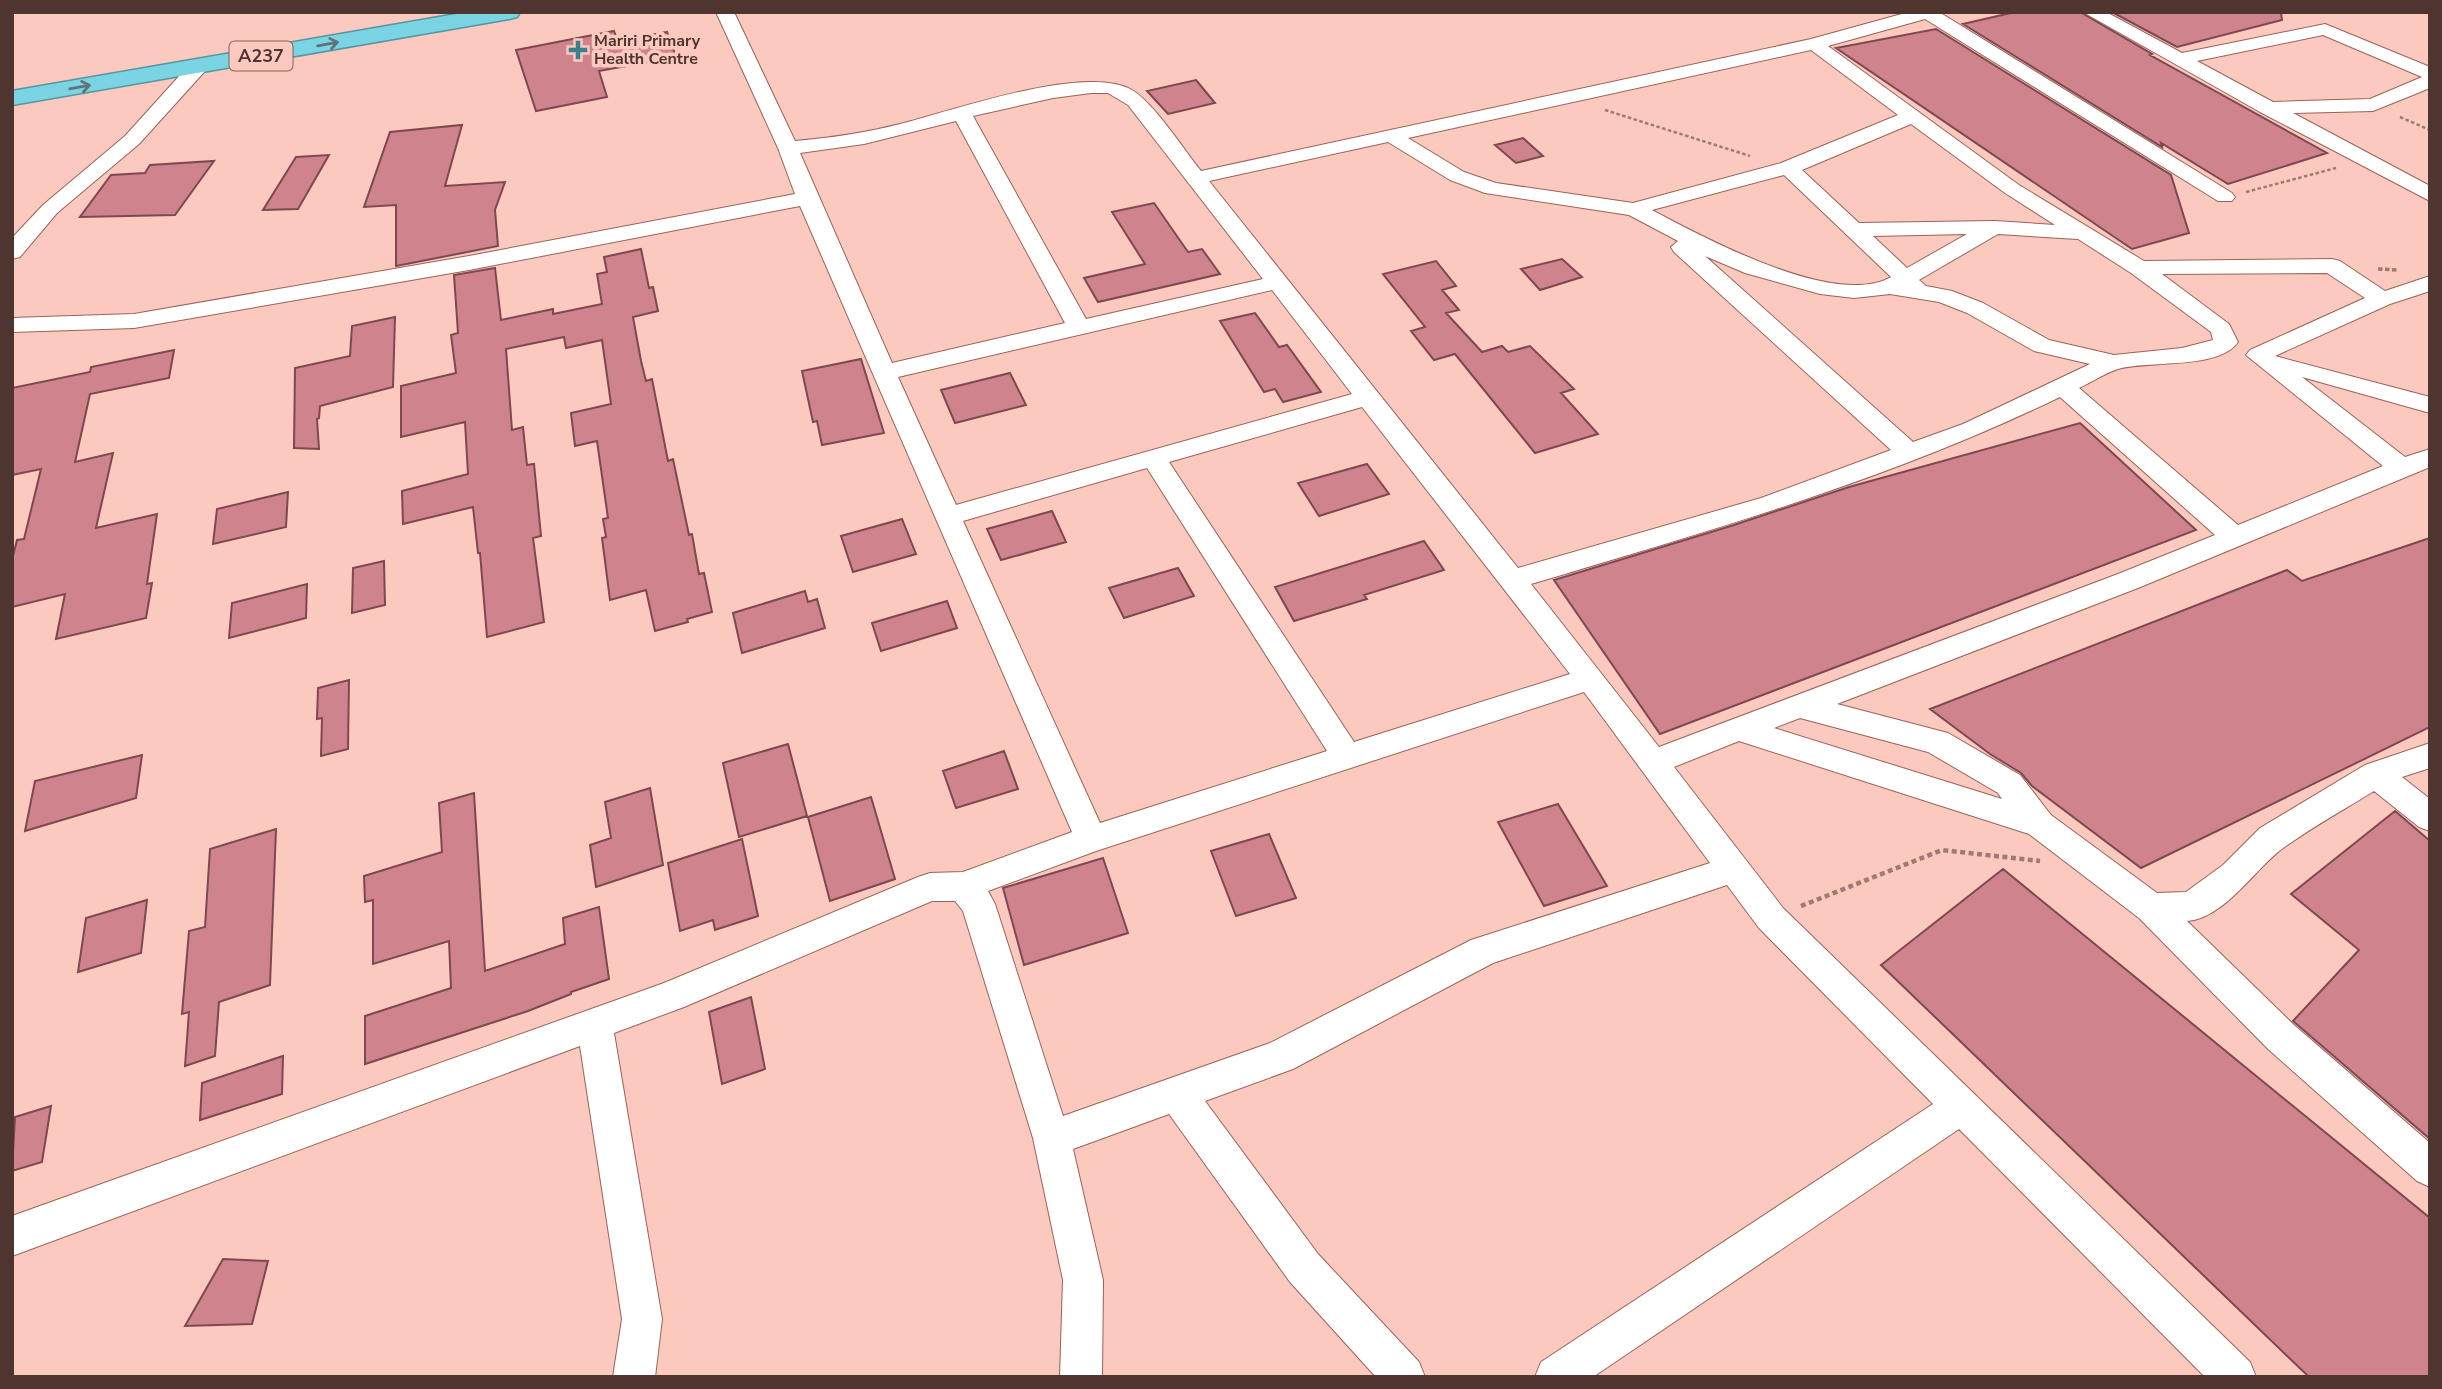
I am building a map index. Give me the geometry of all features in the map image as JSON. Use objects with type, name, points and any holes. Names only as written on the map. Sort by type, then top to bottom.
[{"type":"highway","name":"A237","points":[[12,77],[388,12]]},
{"type":"highway","name":"A237","points":[[12,99],[509,12]]},
{"type":"street","points":[[725,12],[788,148],[807,198],[1091,839]]},
{"type":"street","points":[[2092,12],[2430,195]]},
{"type":"street","points":[[1196,178],[1814,44],[1849,26],[1929,13],[2225,197]]},
{"type":"street","points":[[2180,59],[2326,29],[2430,74]]},
{"type":"street","points":[[1814,44],[2012,189],[2139,268],[2221,329],[2226,342],[2283,365],[2430,405]]},
{"type":"street","points":[[12,252],[50,209],[132,140],[198,67]]},
{"type":"street","points":[[2267,108],[2374,106],[2430,81]]},
{"type":"street","points":[[788,148],[827,145],[1093,86],[1123,90],[1135,100],[1590,679],[1771,918],[1962,1106],[2223,1372]]},
{"type":"street","points":[[962,113],[1079,327]]},
{"type":"street","points":[[1643,215],[1712,186],[1788,168],[1851,145],[1912,116]]},
{"type":"street","points":[[1391,136],[1457,176],[1492,190],[1643,215],[1714,252],[1753,268],[1820,287],[1854,290],[1904,285],[1975,308],[2042,346],[2114,362],[2182,355],[2217,348],[2226,342]]},
{"type":"street","points":[[1788,168],[1854,230],[1904,285]]},
{"type":"street","points":[[12,325],[134,321],[469,263],[807,198]]},
{"type":"street","points":[[1643,215],[1909,453]]},
{"type":"street","points":[[1854,230],[1995,227],[2082,233]]},
{"type":"street","points":[[1904,285],[1995,227]]},
{"type":"street","points":[[2139,268],[2332,266],[2382,299]]},
{"type":"street","points":[[884,372],[1278,282]]},
{"type":"street","points":[[2258,355],[2382,299],[2430,283]]},
{"type":"street","points":[[2258,355],[2403,469]]},
{"type":"street","points":[[1512,580],[1770,504],[1972,430],[2114,362]]},
{"type":"street","points":[[2063,387],[2236,538]]},
{"type":"street","points":[[948,516],[1368,397]]},
{"type":"street","points":[[1653,762],[2236,538],[2430,457]]},
{"type":"street","points":[[1153,458],[1347,757]]},
{"type":"street","points":[[12,1236],[672,996],[930,887],[963,886],[1091,839],[1590,679]]},
{"type":"street","points":[[1799,706],[1937,742],[2009,784],[2040,824],[2093,867],[2151,908],[2281,1037],[2430,1168]]},
{"type":"street","points":[[1738,729],[2040,824]]},
{"type":"street","points":[[2151,908],[2192,906],[2235,875],[2270,838],[2376,774],[2430,755]]},
{"type":"street","points":[[2376,774],[2430,818]]},
{"type":"street","points":[[1052,1138],[1280,1057],[1483,951],[1734,869]]},
{"type":"street","points":[[963,886],[978,904],[1052,1138],[1083,1280],[1081,1377]]},
{"type":"street","points":[[595,1024],[642,1319],[634,1377]]},
{"type":"street","points":[[1177,1094],[1304,1268],[1404,1377]]},
{"type":"street","points":[[1556,1377],[1962,1106]]},
{"type":"path","points":[[1567,98],[1788,168]]},
{"type":"path","points":[[2225,197],[2364,161]]},
{"type":"path","points":[[1771,918],[1942,850],[2093,867]]},
{"type":"building","points":[[2015,12],[2080,12],[2152,54],[2150,55],[2327,153],[2228,184],[2161,143],[2162,147],[1963,24]]},
{"type":"building","points":[[2112,12],[2281,12],[2282,20],[2177,47]]},
{"type":"building","points":[[1936,29],[2171,175],[2189,233],[2132,249],[1836,48]]},
{"type":"building","points":[[614,31],[618,41],[667,32],[676,57],[599,71],[607,97],[536,111],[516,50]]},
{"type":"building","points":[[1196,80],[1215,103],[1168,114],[1147,91]]},
{"type":"building","points":[[462,125],[445,186],[505,182],[495,210],[498,246],[396,266],[396,205],[364,207],[390,132]]},
{"type":"building","points":[[1523,138],[1543,156],[1516,163],[1495,145]]},
{"type":"building","points":[[329,155],[298,209],[263,210],[296,157]]},
{"type":"building","points":[[214,161],[175,215],[80,217],[111,175],[145,173],[150,165]]},
{"type":"building","points":[[1154,203],[1188,252],[1202,249],[1220,274],[1098,302],[1084,278],[1145,264],[1112,212]]},
{"type":"building","points":[[641,249],[649,288],[653,287],[658,311],[633,317],[641,361],[646,381],[652,379],[668,461],[673,459],[689,535],[692,534],[699,574],[704,573],[712,612],[655,631],[646,590],[610,600],[602,538],[606,537],[603,519],[608,518],[597,441],[575,446],[571,413],[611,404],[602,340],[566,348],[564,337],[506,349],[512,430],[523,427],[527,465],[534,464],[541,536],[533,538],[544,622],[487,637],[473,507],[403,524],[402,491],[468,474],[465,422],[401,437],[401,386],[456,373],[451,335],[458,333],[454,275],[495,268],[501,320],[553,309],[553,314],[602,304],[597,274],[607,272],[604,257]]},
{"type":"building","points":[[1562,259],[1582,277],[1540,290],[1521,269]]},
{"type":"building","points":[[1436,261],[1456,286],[1442,290],[1459,310],[1446,313],[1482,352],[1502,346],[1508,352],[1530,346],[1574,389],[1561,393],[1598,434],[1535,453],[1455,354],[1434,360],[1411,331],[1425,327],[1383,274]]},
{"type":"building","points":[[1255,313],[1279,347],[1287,345],[1321,392],[1283,402],[1275,389],[1264,392],[1220,321]]},
{"type":"building","points":[[395,317],[393,387],[320,406],[317,419],[319,449],[294,448],[295,368],[350,356],[352,326]]},
{"type":"building","points":[[174,350],[169,378],[90,394],[75,462],[113,453],[96,528],[157,514],[147,584],[152,583],[146,618],[56,639],[65,594],[12,607],[12,560],[17,540],[24,539],[41,469],[12,475],[12,388],[90,372],[91,367]]},
{"type":"building","points":[[861,359],[884,433],[822,445],[817,421],[813,422],[802,371]]},
{"type":"building","points":[[1010,373],[1026,405],[955,423],[941,390]]},
{"type":"building","points":[[2080,423],[2196,530],[1660,734],[1554,580],[1849,487]]},
{"type":"building","points":[[1367,464],[1389,494],[1319,516],[1298,483]]},
{"type":"building","points":[[288,492],[286,527],[213,544],[217,509]]},
{"type":"building","points":[[1052,511],[1066,542],[1001,560],[987,529]]},
{"type":"building","points":[[902,519],[916,554],[853,572],[841,536]]},
{"type":"building","points":[[2430,538],[2430,727],[2141,868],[2032,786],[2021,773],[1990,754],[1930,709],[2287,570],[2302,581]]},
{"type":"building","points":[[1424,541],[1444,570],[1364,595],[1367,599],[1294,621],[1275,587]]},
{"type":"building","points":[[384,561],[385,605],[352,613],[353,568]]},
{"type":"building","points":[[1178,568],[1194,596],[1124,618],[1109,588]]},
{"type":"building","points":[[307,584],[306,618],[229,638],[232,603]]},
{"type":"building","points":[[805,591],[808,602],[817,599],[825,628],[742,653],[733,613]]},
{"type":"building","points":[[947,601],[957,628],[881,651],[872,623]]},
{"type":"building","points":[[349,680],[348,749],[321,756],[322,718],[317,719],[318,688]]},
{"type":"building","points":[[788,744],[807,816],[739,837],[723,763]]},
{"type":"building","points":[[1004,751],[1018,789],[956,808],[943,771]]},
{"type":"building","points":[[142,755],[136,798],[25,831],[35,781]]},
{"type":"building","points":[[650,788],[663,865],[596,887],[590,845],[611,838],[605,802]]},
{"type":"building","points":[[474,793],[485,971],[565,944],[563,918],[599,907],[609,979],[528,1011],[365,1064],[365,1016],[451,988],[449,941],[373,964],[373,900],[365,902],[364,876],[442,852],[439,803]]},
{"type":"building","points":[[871,797],[895,879],[830,901],[808,817]]},
{"type":"building","points":[[1558,804],[1607,886],[1544,906],[1498,822]]},
{"type":"building","points":[[2395,811],[2430,841],[2430,1139],[2293,1021],[2359,950],[2291,894]]},
{"type":"building","points":[[276,829],[270,985],[219,1002],[215,1056],[185,1066],[189,1012],[182,1014],[189,931],[205,927],[210,849]]},
{"type":"building","points":[[1269,834],[1296,898],[1236,916],[1211,851]]},
{"type":"building","points":[[742,839],[758,916],[715,930],[713,920],[680,931],[668,863]]},
{"type":"building","points":[[1103,858],[1128,933],[1024,965],[1003,888]]},
{"type":"building","points":[[2003,869],[2430,1218],[2430,1377],[2309,1377],[1881,965]]},
{"type":"building","points":[[147,900],[141,953],[78,972],[86,918]]},
{"type":"building","points":[[751,997],[765,1069],[722,1084],[709,1012]]},
{"type":"building","points":[[283,1056],[282,1094],[200,1120],[202,1083]]},
{"type":"building","points":[[51,1106],[42,1162],[12,1171],[15,1117]]},
{"type":"building","points":[[223,1259],[268,1261],[252,1324],[185,1326]]},
{"type":"place","name":"Mariri Primary Health Centre","points":[[578,50]]}]
